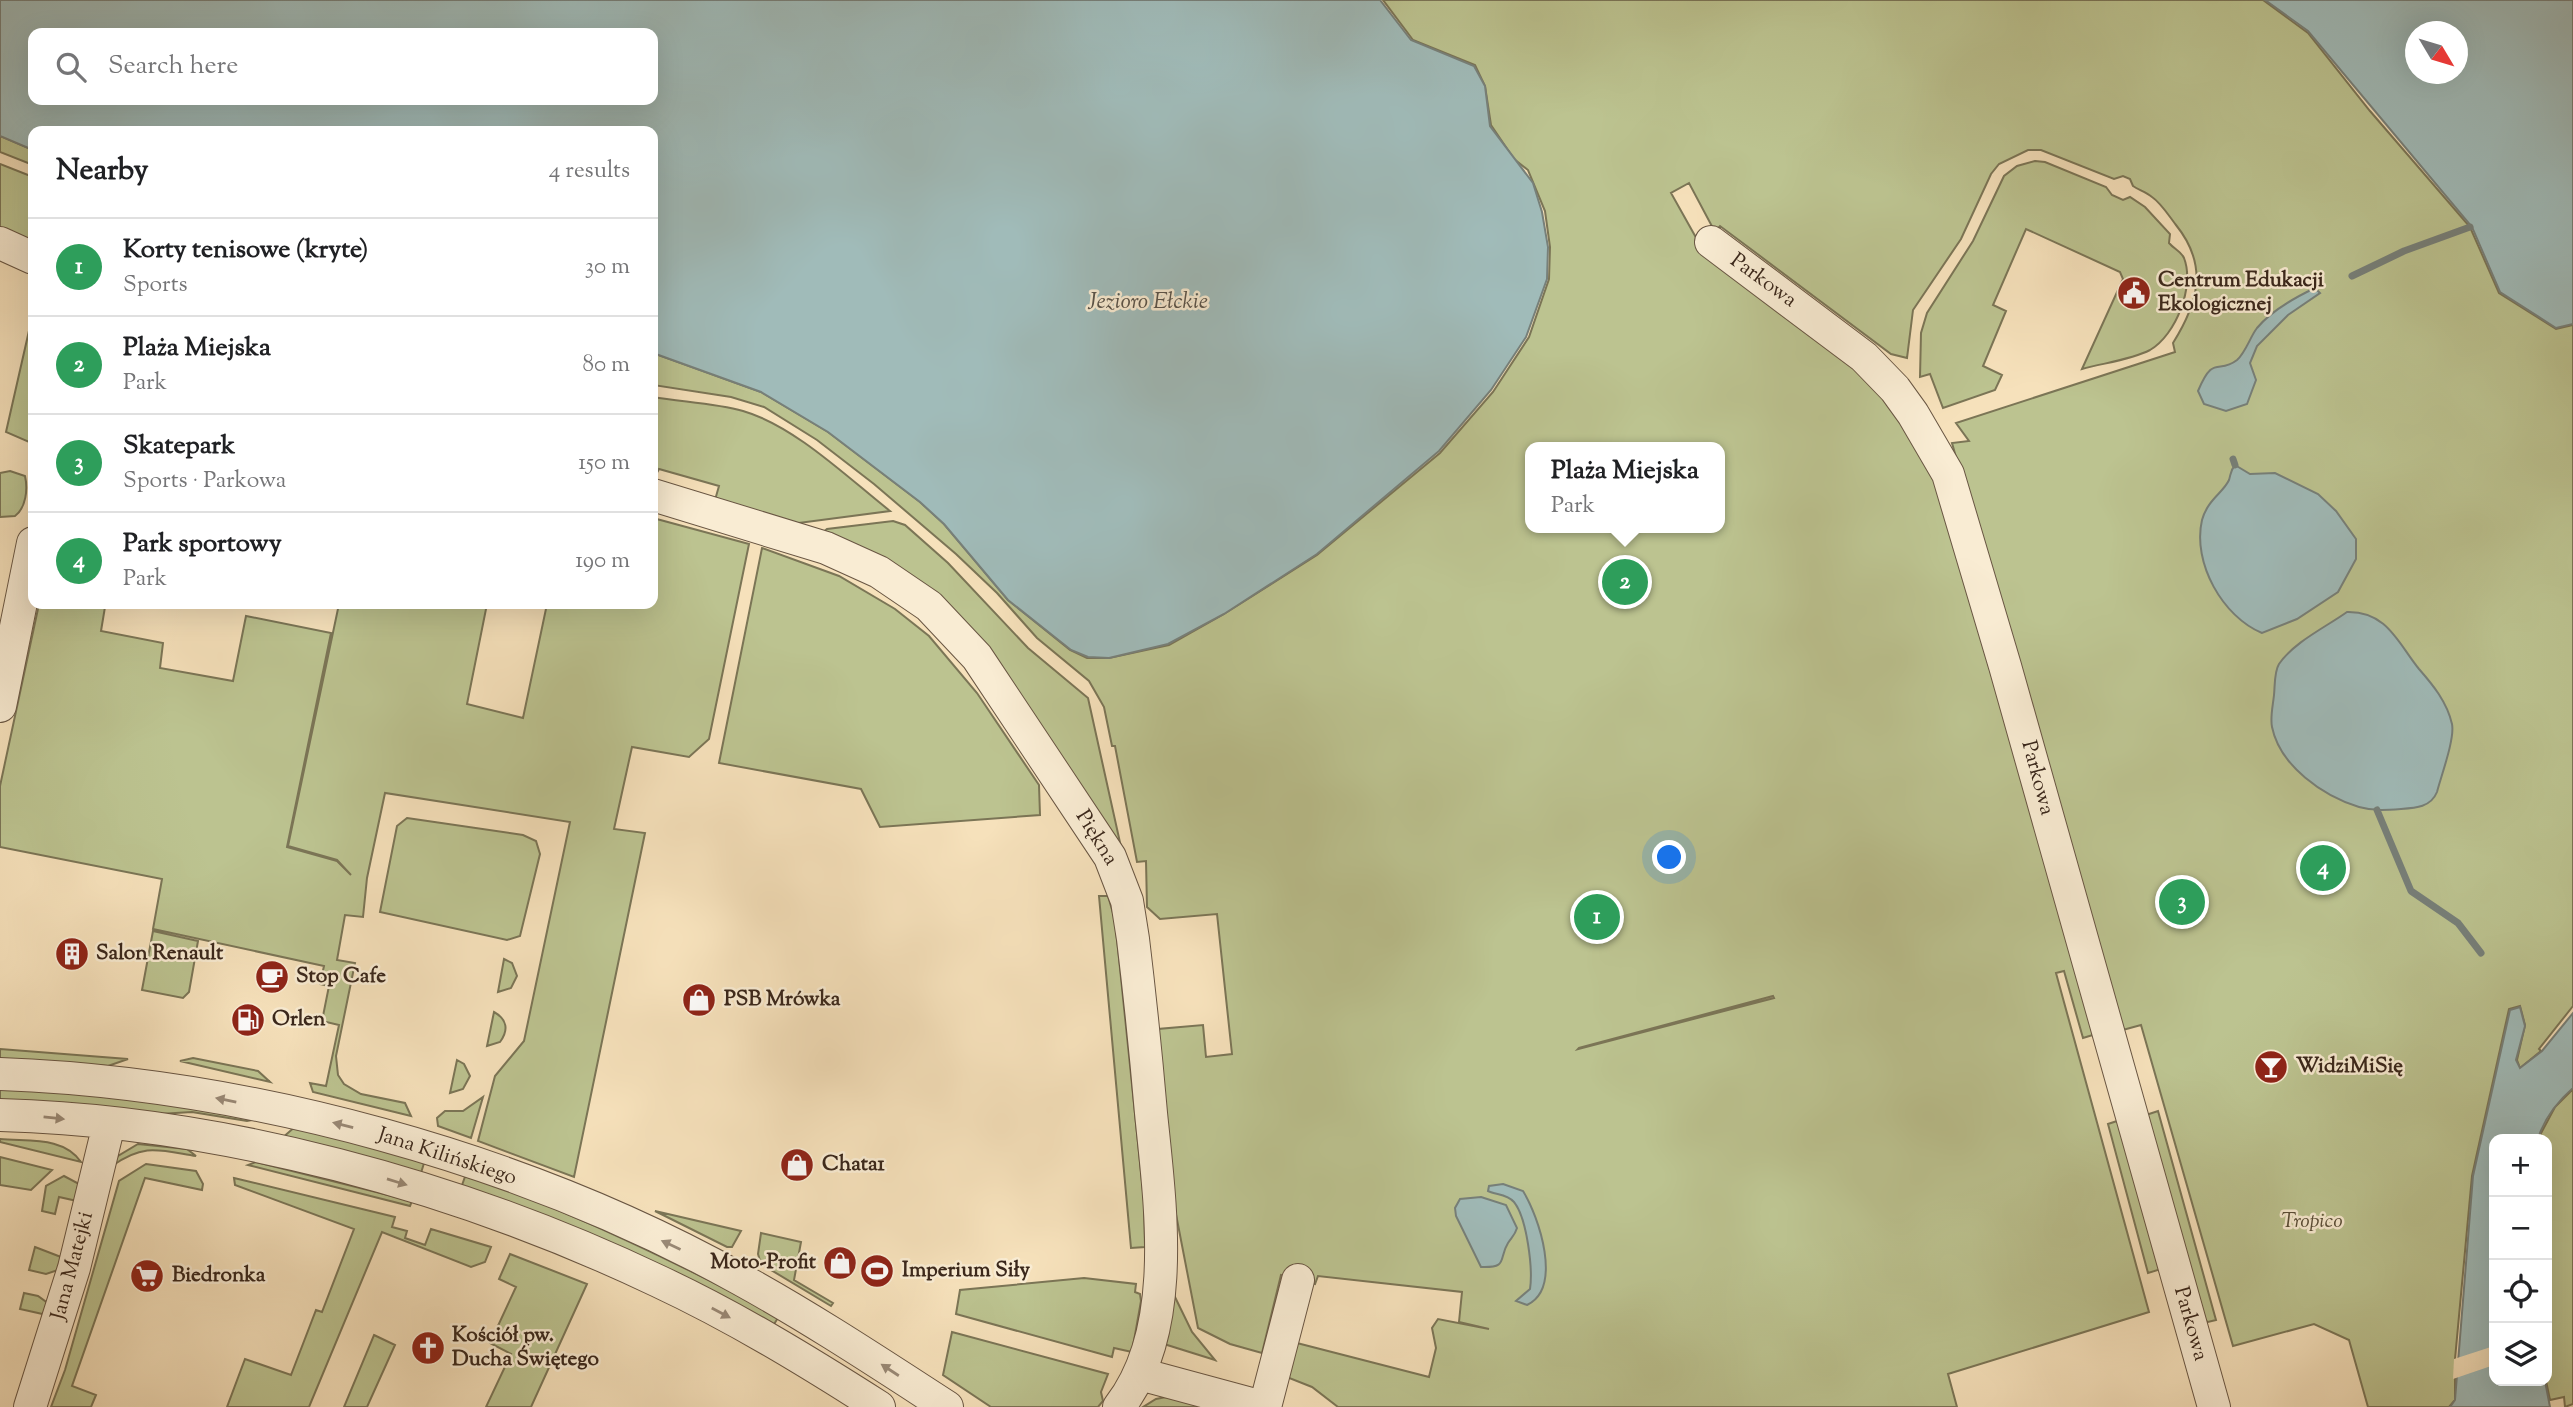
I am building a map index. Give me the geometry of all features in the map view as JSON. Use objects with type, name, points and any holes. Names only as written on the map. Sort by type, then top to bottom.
[{"type":"street","name":"Parkowa","points":[[1710,242],[1864,357],[1895,389],[1913,414],[1948,474],[1983,587],[2214,1407]]},
{"type":"street","points":[[0,243],[28,256]]},
{"type":"street","name":"Piękna","points":[[658,497],[836,552],[905,588],[929,606],[976,657],[1110,857],[1127,901],[1133,939],[1160,1202],[1157,1302],[1150,1347],[1140,1374],[1119,1407]]},
{"type":"street","points":[[0,706],[28,568]]},
{"type":"street","name":"Jana Kilińskiego","points":[[0,1074],[133,1085],[206,1096],[344,1125],[452,1156],[581,1204],[738,1278],[859,1350],[947,1407]]},
{"type":"street","name":"Jana Kilińskiego","points":[[0,1115],[109,1124],[214,1139],[337,1165],[425,1191],[513,1222],[660,1282],[773,1342],[879,1407]]},
{"type":"street","name":"Jana Matejki","points":[[30,1407],[74,1268],[109,1124]]},
{"type":"street","points":[[1140,1374],[1263,1407],[1298,1280]]},
{"type":"street","points":[[839,1382],[859,1350]]},
{"type":"green space","name":"Tropico","points":[[1383,0],[2263,0],[2308,33],[2370,111],[2470,227],[2499,293],[2556,329],[2573,325],[2573,1006],[2539,1049],[2541,1051],[2520,1068],[2517,1060],[2525,1025],[2520,1006],[2509,1009],[2472,1176],[2455,1359],[2455,1400],[2449,1407],[2368,1407],[2349,1340],[2314,1324],[2233,1346],[2141,1025],[2119,1031],[1952,443],[1969,441],[1956,423],[2175,352],[2173,343],[2194,299],[2196,270],[2193,255],[2176,225],[2159,203],[2133,186],[2130,179],[2123,176],[2114,179],[2041,150],[2028,150],[1999,164],[1991,174],[1961,239],[1913,310],[1907,358],[1891,354],[1720,226],[1715,232],[1689,183],[1671,193],[1703,250],[1875,382],[1931,467],[2096,1034],[2083,1038],[2064,971],[2056,973],[2149,1312],[1948,1374],[1957,1407],[1338,1407],[1312,1387],[1284,1376],[1293,1342],[1429,1377],[1436,1348],[1432,1328],[1438,1319],[1489,1329],[1459,1322],[1462,1292],[1318,1276],[1315,1284],[1281,1275],[1262,1353],[1230,1344],[1198,1328],[1174,1204],[1158,1029],[1203,1025],[1206,1057],[1232,1054],[1217,914],[1160,919],[1147,907],[1146,861],[1137,862],[1115,746],[1112,746],[1104,707],[1089,681],[1037,638],[997,593],[956,554],[874,484],[817,440],[764,407],[731,397],[658,386],[658,355],[761,392],[828,432],[920,502],[944,524],[1008,600],[1070,650],[1087,658],[1109,658],[1169,645],[1317,555],[1440,453],[1493,392],[1529,337],[1549,279],[1550,247],[1545,211],[1528,170],[1514,159],[1491,125],[1485,86],[1475,65],[1413,40]],"holes":[[[1773,996],[1774,998],[1578,1049]]]},
{"type":"green space","points":[[0,136],[28,148],[28,163],[0,152]]},
{"type":"green space","points":[[2035,161],[2045,162],[2106,187],[2112,195],[2123,200],[2130,197],[2145,207],[2170,234],[2169,243],[2184,258],[2187,282],[2181,309],[2168,333],[2150,350],[2126,359],[2082,369],[2123,279],[2120,272],[2026,229],[1993,305],[2006,311],[1983,366],[2002,375],[1995,390],[1943,408],[1930,374],[1920,377],[1921,333],[1927,313],[1973,241],[2004,176],[2017,166]]},
{"type":"green space","points":[[0,164],[28,175],[28,244],[0,231]]},
{"type":"green space","points":[[28,335],[28,442],[6,432]]},
{"type":"green space","points":[[658,398],[721,406],[763,418],[782,428],[820,454],[890,511],[791,524],[715,500],[719,486],[659,469]]},
{"type":"green space","points":[[10,471],[25,476],[25,498],[19,513],[15,516],[0,517],[0,473]]},
{"type":"green space","points":[[658,519],[749,544],[709,739],[689,757],[632,747],[614,829],[645,833],[574,1177],[478,1141],[495,1076],[524,1041],[570,822],[385,793],[367,878],[363,917],[345,915],[337,960],[355,963],[336,1056],[338,1075],[344,1084],[361,1094],[405,1103],[411,1116],[313,1092],[310,1083],[326,1086],[339,1025],[322,1021],[329,986],[320,984],[324,966],[153,929],[162,879],[0,847],[0,786],[38,609],[105,609],[101,631],[163,643],[160,668],[233,681],[246,616],[331,633],[287,847],[337,861],[351,875],[337,860],[288,846],[338,609],[486,609],[467,704],[523,718],[546,609],[658,609]]},
{"type":"green space","points":[[893,521],[905,525],[948,563],[1028,648],[1088,698],[1121,847],[1008,683],[821,534],[827,529]]},
{"type":"green space","points":[[762,548],[839,576],[895,609],[929,636],[977,693],[1039,785],[1040,815],[880,827],[861,789],[719,763]]},
{"type":"green space","points":[[407,818],[523,835],[536,841],[540,854],[520,936],[507,940],[380,912],[397,826]]},
{"type":"green space","points":[[1099,896],[1108,896],[1115,920],[1144,1201],[1145,1247],[1131,1248]]},
{"type":"green space","points":[[153,931],[198,941],[189,992],[183,998],[142,990]]},
{"type":"green space","points":[[504,959],[512,963],[517,976],[511,988],[498,992]]},
{"type":"green space","points":[[494,1012],[504,1021],[505,1033],[500,1042],[487,1046]]},
{"type":"green space","points":[[0,1049],[128,1059],[108,1066],[0,1059]]},
{"type":"green space","points":[[193,1058],[258,1071],[270,1082],[180,1061]]},
{"type":"green space","points":[[457,1060],[464,1064],[470,1076],[463,1089],[450,1093]]},
{"type":"green space","points":[[0,1087],[145,1098],[257,1119],[247,1121],[192,1112],[142,1115],[0,1103]]},
{"type":"green space","points":[[2573,1089],[2573,1404],[2565,1407],[2564,1397],[2550,1400],[2547,1386],[2552,1386],[2552,1134],[2541,1134],[2555,1107]]},
{"type":"green space","points":[[483,1097],[471,1138],[438,1126],[437,1118],[445,1111],[463,1111]]},
{"type":"green space","points":[[2158,1111],[2216,1320],[2208,1322],[2200,1317],[2143,1116]]},
{"type":"green space","points":[[2120,1120],[2162,1265],[2158,1270],[2148,1273],[2108,1124]]},
{"type":"green space","points":[[297,1125],[425,1160],[420,1176],[281,1139]]},
{"type":"green space","points":[[0,1139],[55,1144],[74,1154],[81,1162],[0,1142]]},
{"type":"green space","points":[[138,1144],[187,1149],[196,1156],[162,1150],[143,1151],[112,1166],[118,1156]]},
{"type":"green space","points":[[0,1157],[52,1170],[31,1190],[0,1185]]},
{"type":"green space","points":[[256,1162],[412,1201],[410,1206],[248,1165]]},
{"type":"green space","points":[[146,1164],[196,1171],[203,1184],[202,1190],[145,1178],[72,1386],[96,1395],[91,1407],[51,1407],[65,1370],[119,1181]]},
{"type":"green space","points":[[466,1174],[547,1205],[625,1240],[779,1316],[773,1326],[461,1188]]},
{"type":"green space","points":[[64,1176],[81,1185],[77,1201],[59,1197],[55,1214],[42,1211],[46,1186]]},
{"type":"green space","points":[[234,1178],[395,1217],[392,1227],[407,1231],[405,1238],[425,1245],[431,1229],[491,1247],[485,1262],[471,1267],[382,1232],[309,1407],[227,1407],[245,1359],[291,1375],[316,1310],[322,1312],[354,1229],[235,1185]]},
{"type":"green space","points":[[655,1211],[741,1231],[732,1247],[727,1247]]},
{"type":"green space","points":[[761,1233],[801,1242],[794,1280],[833,1303],[831,1306],[761,1264],[758,1254]]},
{"type":"green space","points":[[35,1247],[61,1257],[61,1269],[46,1274],[29,1270]]},
{"type":"green space","points":[[510,1254],[587,1284],[531,1407],[486,1407],[511,1354],[490,1343],[516,1287],[499,1279]]},
{"type":"green space","points":[[1084,1278],[1136,1284],[1135,1292],[1140,1294],[1141,1301],[1132,1352],[1114,1348],[1112,1357],[956,1314],[960,1290]]},
{"type":"green space","points":[[24,1293],[38,1296],[49,1304],[47,1315],[20,1309]]},
{"type":"green space","points":[[1174,1295],[1192,1332],[1215,1360],[1164,1344]]},
{"type":"green space","points":[[952,1332],[1108,1374],[1101,1392],[1103,1401],[1098,1407],[991,1407],[943,1375]]},
{"type":"green space","points":[[374,1335],[395,1345],[367,1407],[344,1407]]},
{"type":"green space","points":[[1166,1397],[1227,1407],[1143,1407],[1156,1399]]},
{"type":"water","name":"Jezioro Ełckie","points":[[0,0],[1380,0],[1411,40],[1474,66],[1485,86],[1490,126],[1533,183],[1542,212],[1548,247],[1547,279],[1526,337],[1491,390],[1439,451],[1317,554],[1224,614],[1168,644],[1109,658],[1088,657],[1071,650],[1008,600],[944,524],[920,502],[828,432],[761,392],[658,355],[658,126],[28,126],[28,148],[0,136]]},
{"type":"water","points":[[2265,0],[2573,0],[2573,324],[2556,328],[2500,292],[2472,227],[2308,31]]},
{"type":"water","points":[[2315,288],[2320,293],[2288,315],[2257,346],[2250,363],[2256,380],[2247,404],[2226,411],[2204,404],[2198,391],[2208,372],[2212,368],[2237,360],[2254,332],[2269,316]]},
{"type":"water","points":[[2235,465],[2250,474],[2275,473],[2318,494],[2336,511],[2356,539],[2356,559],[2338,592],[2297,619],[2262,633],[2235,615],[2223,602],[2206,570],[2202,554],[2202,520],[2229,480]]},
{"type":"water","points":[[2347,612],[2372,617],[2390,630],[2434,688],[2450,716],[2451,739],[2437,792],[2431,801],[2422,806],[2375,810],[2345,802],[2305,778],[2284,754],[2277,741],[2271,719],[2277,667],[2285,656],[2302,642]]},
{"type":"water","points":[[2520,1007],[2525,1026],[2516,1060],[2520,1068],[2542,1051],[2573,1013],[2573,1088],[2552,1111],[2540,1134],[2489,1134],[2489,1386],[2546,1386],[2550,1407],[2450,1407],[2455,1400],[2473,1176],[2510,1010]]},
{"type":"water","points":[[1503,1184],[1523,1191],[1541,1234],[1546,1268],[1544,1284],[1538,1296],[1527,1305],[1516,1301],[1530,1289],[1531,1280],[1528,1244],[1519,1210],[1511,1199],[1488,1191],[1489,1186]]},
{"type":"water","points":[[1481,1197],[1506,1205],[1517,1228],[1496,1266],[1481,1267],[1456,1216],[1455,1208],[1460,1199]]},
{"type":"pier","points":[[2489,1348],[2489,1367],[2453,1379],[2454,1359]]},
{"type":"waterway","points":[[2352,276],[2404,251],[2470,227]]},
{"type":"waterway","points":[[2233,459],[2235,465]]},
{"type":"waterway","points":[[2377,810],[2411,891],[2458,923],[2481,953]]},
{"type":"place","name":"Centrum Edukacji Ekologicznej","points":[[2134,293]]},
{"type":"place","name":"Plaża Miejska","points":[[1625,582]]},
{"type":"place","name":"Park sportowy","points":[[2323,868]]},
{"type":"place","name":"Skatepark","points":[[2182,902]]},
{"type":"place","name":"Korty tenisowe (kryte)","points":[[1597,917]]},
{"type":"place","name":"Salon Renault","points":[[72,954]]},
{"type":"place","name":"Stop Cafe","points":[[272,977]]},
{"type":"place","name":"PSB Mrówka","points":[[699,1000]]},
{"type":"place","name":"Orlen","points":[[248,1020]]},
{"type":"place","name":"WidziMiSię","points":[[2271,1067]]},
{"type":"place","name":"Chata1","points":[[797,1165]]},
{"type":"place","name":"Moto-Profit","points":[[840,1263]]},
{"type":"place","name":"Imperium Siły","points":[[877,1271]]},
{"type":"place","name":"Biedronka","points":[[147,1276]]},
{"type":"place","name":"Kościół pw. Ducha Świętego","points":[[428,1348]]}]
